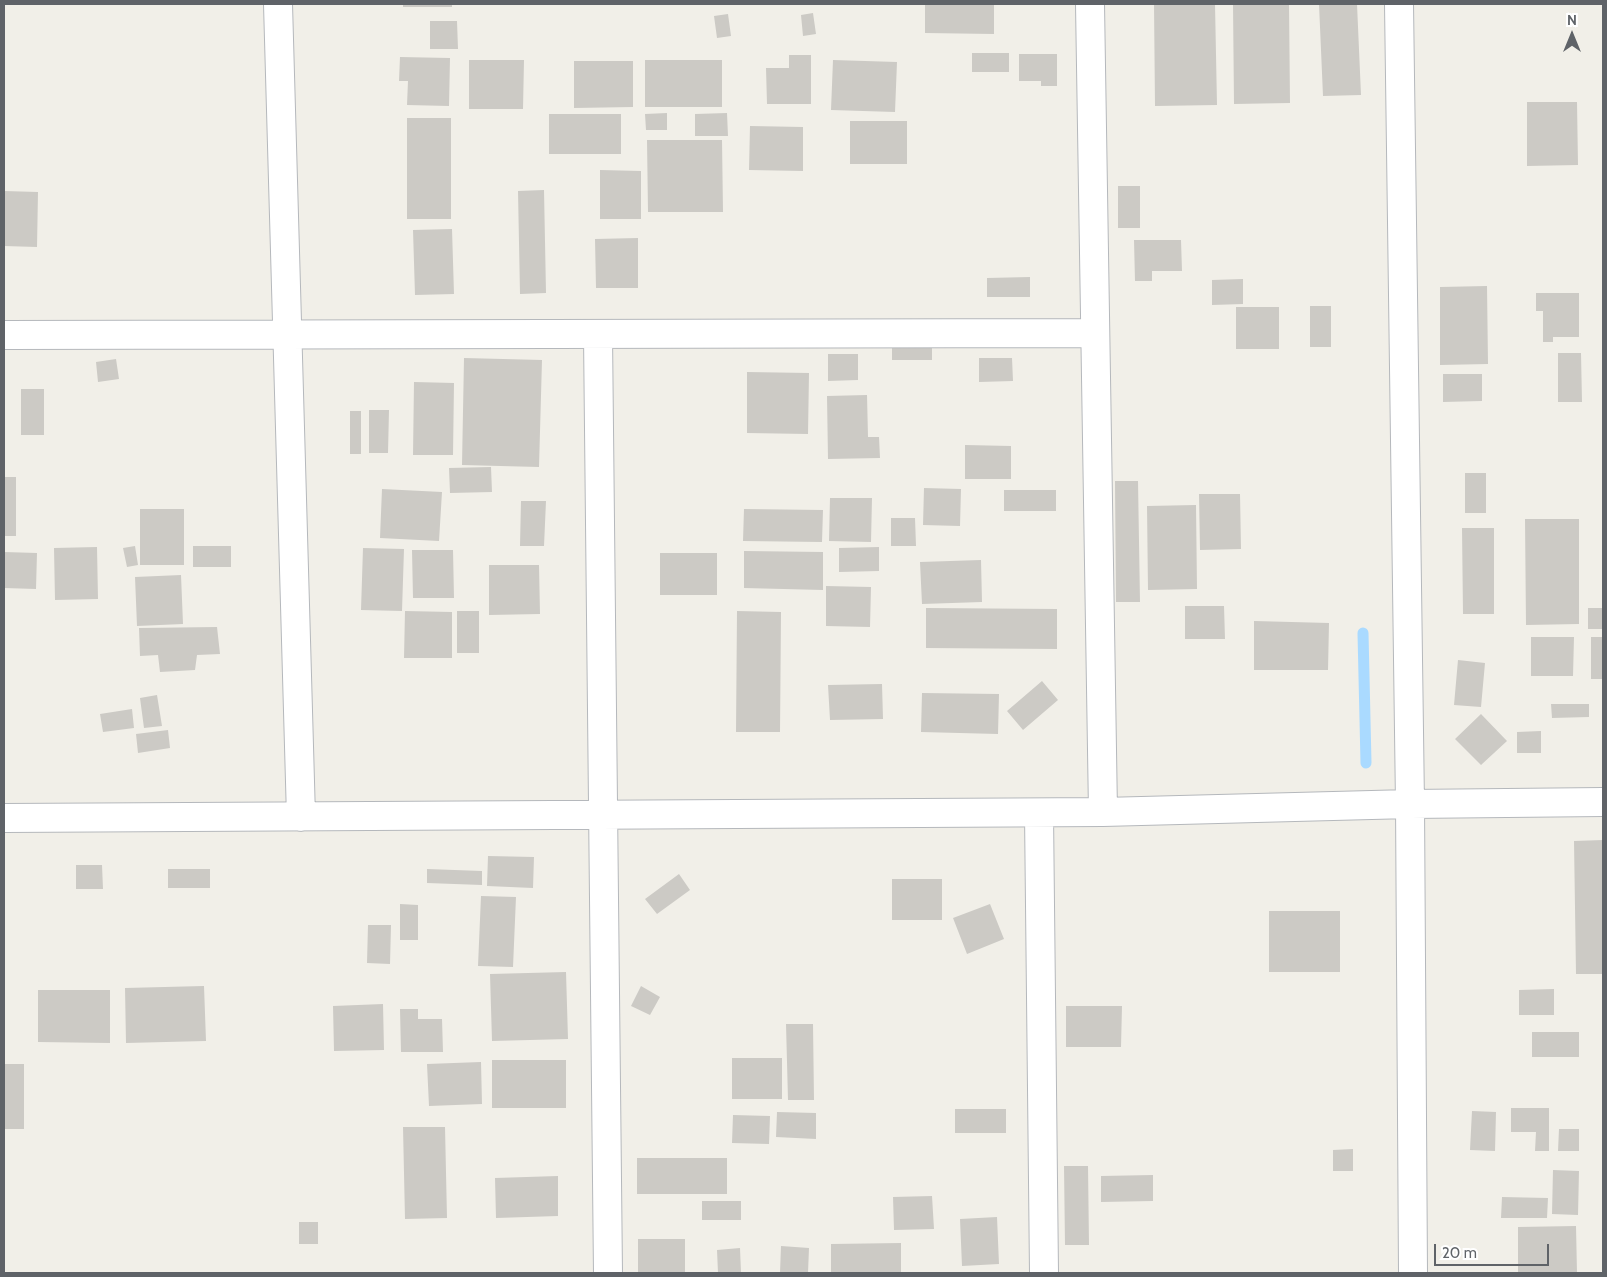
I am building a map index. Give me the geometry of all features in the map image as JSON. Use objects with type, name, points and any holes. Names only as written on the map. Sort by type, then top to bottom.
[{"type":"street","points":[[278,4],[301,817]]},
{"type":"street","points":[[1090,4],[1103,812]]},
{"type":"street","points":[[1399,4],[1410,804],[1413,1273]]},
{"type":"street","points":[[4,335],[1095,334]]},
{"type":"street","points":[[598,335],[608,1273]]},
{"type":"street","points":[[4,818],[1103,812],[1410,804],[1603,802]]},
{"type":"street","points":[[1039,812],[1044,1273]]},
{"type":"building","points":[[403,4],[452,4],[452,7],[403,7]]},
{"type":"building","points":[[925,4],[994,4],[994,34],[925,33]]},
{"type":"building","points":[[1154,4],[1215,4],[1217,105],[1155,106]]},
{"type":"building","points":[[1233,4],[1289,4],[1290,103],[1234,104]]},
{"type":"building","points":[[1319,4],[1357,4],[1361,95],[1323,96]]},
{"type":"building","points":[[813,13],[816,34],[803,36],[801,15]]},
{"type":"building","points":[[728,14],[731,36],[717,38],[714,16]]},
{"type":"building","points":[[430,21],[457,21],[458,49],[430,49]]},
{"type":"building","points":[[972,53],[1009,53],[1009,72],[972,72]]},
{"type":"building","points":[[1019,54],[1057,54],[1057,86],[1041,86],[1041,81],[1019,81]]},
{"type":"building","points":[[789,55],[811,55],[811,104],[767,104],[766,68],[789,68]]},
{"type":"building","points":[[400,57],[450,58],[449,106],[407,105],[408,81],[399,81]]},
{"type":"building","points":[[469,60],[524,60],[523,109],[469,109]]},
{"type":"building","points":[[645,60],[722,60],[722,107],[645,107]]},
{"type":"building","points":[[833,60],[897,62],[895,112],[831,110]]},
{"type":"building","points":[[574,61],[633,61],[633,107],[574,108]]},
{"type":"building","points":[[1527,102],[1577,102],[1578,165],[1527,166]]},
{"type":"building","points":[[667,113],[667,130],[646,130],[645,114]]},
{"type":"building","points":[[727,113],[728,136],[695,136],[695,114]]},
{"type":"building","points":[[549,114],[621,114],[621,154],[549,154]]},
{"type":"building","points":[[407,118],[451,118],[451,219],[407,219]]},
{"type":"building","points":[[850,121],[907,121],[907,164],[850,164]]},
{"type":"building","points":[[750,126],[803,127],[803,171],[749,170]]},
{"type":"building","points":[[647,140],[722,140],[723,212],[648,212]]},
{"type":"building","points":[[600,170],[641,171],[641,219],[600,219]]},
{"type":"building","points":[[1118,186],[1140,186],[1140,228],[1118,228]]},
{"type":"building","points":[[544,190],[546,293],[520,294],[518,191]]},
{"type":"building","points":[[4,191],[38,192],[37,247],[4,246]]},
{"type":"building","points":[[452,229],[454,294],[415,295],[413,230]]},
{"type":"building","points":[[638,238],[638,288],[596,288],[595,239]]},
{"type":"building","points":[[1134,240],[1181,240],[1182,271],[1152,271],[1152,281],[1135,281]]},
{"type":"building","points":[[1030,277],[1030,297],[987,297],[987,278]]},
{"type":"building","points":[[1243,279],[1243,304],[1212,305],[1212,280]]},
{"type":"building","points":[[1487,286],[1488,364],[1440,365],[1440,287]]},
{"type":"building","points":[[1536,293],[1579,293],[1579,337],[1553,337],[1553,342],[1543,342],[1543,311],[1536,311]]},
{"type":"building","points":[[1310,306],[1331,306],[1331,347],[1310,347]]},
{"type":"building","points":[[1236,307],[1279,307],[1279,349],[1236,349]]},
{"type":"building","points":[[932,346],[932,360],[892,360],[892,347]]},
{"type":"building","points":[[1558,353],[1581,353],[1582,402],[1558,402]]},
{"type":"building","points":[[828,354],[858,354],[858,380],[828,381]]},
{"type":"building","points":[[464,358],[542,360],[539,467],[462,465]]},
{"type":"building","points":[[979,358],[1012,358],[1013,381],[979,382]]},
{"type":"building","points":[[116,359],[119,379],[98,382],[96,362]]},
{"type":"building","points":[[747,372],[809,373],[808,434],[747,433]]},
{"type":"building","points":[[1443,374],[1482,374],[1482,401],[1443,402]]},
{"type":"building","points":[[414,382],[454,383],[453,455],[413,455]]},
{"type":"building","points":[[21,389],[44,389],[44,435],[21,435]]},
{"type":"building","points":[[867,395],[868,437],[879,437],[880,458],[828,459],[827,396]]},
{"type":"building","points":[[369,410],[389,410],[388,453],[369,453]]},
{"type":"building","points":[[350,411],[361,411],[361,454],[350,454]]},
{"type":"building","points":[[965,445],[1011,446],[1011,479],[965,479]]},
{"type":"building","points":[[491,467],[492,492],[450,493],[449,468]]},
{"type":"building","points":[[1465,473],[1486,473],[1486,513],[1465,513]]},
{"type":"building","points":[[4,477],[16,477],[16,536],[4,536]]},
{"type":"building","points":[[1115,481],[1138,481],[1140,602],[1116,602]]},
{"type":"building","points":[[924,488],[961,489],[960,526],[923,525]]},
{"type":"building","points":[[382,489],[442,492],[439,541],[380,538]]},
{"type":"building","points":[[1004,490],[1056,490],[1056,511],[1004,511]]},
{"type":"building","points":[[1199,494],[1240,494],[1241,549],[1200,550]]},
{"type":"building","points":[[830,498],[872,498],[871,542],[829,541]]},
{"type":"building","points":[[521,501],[546,501],[544,546],[520,546]]},
{"type":"building","points":[[1196,505],[1197,589],[1148,590],[1147,506]]},
{"type":"building","points":[[140,509],[184,509],[184,565],[140,565]]},
{"type":"building","points":[[744,509],[823,510],[822,542],[743,541]]},
{"type":"building","points":[[891,518],[915,518],[916,546],[891,546]]},
{"type":"building","points":[[1525,519],[1579,519],[1579,624],[1526,625]]},
{"type":"building","points":[[1462,528],[1494,528],[1494,614],[1463,614]]},
{"type":"building","points":[[135,546],[138,565],[127,567],[123,548]]},
{"type":"building","points":[[193,546],[231,546],[231,567],[193,567]]},
{"type":"building","points":[[97,547],[98,599],[55,600],[54,548]]},
{"type":"building","points":[[879,547],[879,571],[839,572],[839,548]]},
{"type":"building","points":[[363,548],[404,549],[402,611],[361,610]]},
{"type":"building","points":[[412,550],[453,550],[454,598],[413,598]]},
{"type":"building","points":[[744,551],[823,552],[823,590],[744,588]]},
{"type":"building","points":[[4,552],[37,553],[36,589],[4,588]]},
{"type":"building","points":[[660,553],[717,553],[717,595],[660,595]]},
{"type":"building","points":[[981,560],[982,602],[922,604],[920,562]]},
{"type":"building","points":[[489,565],[539,565],[540,614],[489,615]]},
{"type":"building","points":[[181,575],[183,624],[137,626],[135,577]]},
{"type":"building","points":[[826,586],[871,587],[870,627],[826,626]]},
{"type":"building","points":[[1185,606],[1224,606],[1225,639],[1185,639]]},
{"type":"building","points":[[926,608],[1057,609],[1057,649],[926,648]]},
{"type":"building","points":[[1588,608],[1603,608],[1603,629],[1588,629]]},
{"type":"building","points":[[405,611],[452,612],[452,658],[404,658]]},
{"type":"building","points":[[457,611],[479,611],[479,653],[457,653]]},
{"type":"building","points":[[737,611],[781,612],[780,732],[736,732]]},
{"type":"building","points":[[1254,621],[1329,623],[1328,670],[1254,670]]},
{"type":"building","points":[[217,627],[220,654],[197,655],[195,670],[160,672],[158,655],[140,656],[139,628]]},
{"type":"building","points":[[1531,637],[1574,637],[1573,676],[1531,676]]},
{"type":"building","points":[[1591,637],[1603,637],[1603,679],[1591,679]]},
{"type":"building","points":[[1458,660],[1485,663],[1481,707],[1454,705]]},
{"type":"building","points":[[1042,681],[1058,700],[1023,730],[1007,711]]},
{"type":"building","points":[[882,684],[883,719],[830,720],[828,685]]},
{"type":"building","points":[[922,693],[999,694],[998,734],[921,732]]},
{"type":"building","points":[[157,695],[162,726],[144,728],[140,698]]},
{"type":"building","points":[[1551,704],[1589,704],[1589,717],[1552,718]]},
{"type":"building","points":[[132,709],[134,728],[103,732],[100,714]]},
{"type":"building","points":[[1481,714],[1507,741],[1481,765],[1455,739]]},
{"type":"building","points":[[168,730],[170,748],[138,753],[136,734]]},
{"type":"building","points":[[1541,731],[1541,753],[1517,753],[1517,732]]},
{"type":"building","points":[[1603,840],[1603,974],[1576,974],[1574,841]]},
{"type":"building","points":[[488,856],[534,857],[533,888],[487,886]]},
{"type":"building","points":[[76,865],[102,865],[103,889],[76,889]]},
{"type":"building","points":[[168,869],[210,869],[210,888],[168,888]]},
{"type":"building","points":[[427,869],[482,871],[482,885],[427,883]]},
{"type":"building","points":[[679,874],[690,890],[657,914],[645,899]]},
{"type":"building","points":[[892,879],[942,879],[942,920],[892,920]]},
{"type":"building","points":[[481,896],[516,897],[513,967],[478,966]]},
{"type":"building","points":[[400,904],[418,905],[418,940],[400,940]]},
{"type":"building","points":[[990,904],[1004,939],[967,954],[953,918]]},
{"type":"building","points":[[1269,911],[1340,911],[1340,972],[1269,972]]},
{"type":"building","points":[[368,925],[391,925],[390,964],[367,963]]},
{"type":"building","points":[[566,972],[568,1039],[492,1041],[490,974]]},
{"type":"building","points":[[204,986],[206,1041],[126,1043],[125,988]]},
{"type":"building","points":[[641,986],[660,997],[650,1015],[631,1006]]},
{"type":"building","points":[[1554,989],[1554,1015],[1519,1015],[1519,990]]},
{"type":"building","points":[[38,990],[110,990],[110,1043],[38,1042]]},
{"type":"building","points":[[383,1004],[384,1050],[334,1051],[333,1006]]},
{"type":"building","points":[[1066,1006],[1122,1006],[1121,1047],[1066,1047]]},
{"type":"building","points":[[400,1009],[418,1009],[418,1019],[442,1019],[443,1052],[401,1052]]},
{"type":"building","points":[[786,1024],[813,1024],[814,1100],[788,1100]]},
{"type":"building","points":[[1532,1032],[1579,1032],[1579,1057],[1532,1057]]},
{"type":"building","points":[[732,1058],[782,1058],[782,1099],[732,1099]]},
{"type":"building","points":[[492,1060],[566,1060],[566,1108],[492,1108]]},
{"type":"building","points":[[481,1062],[482,1104],[429,1106],[427,1064]]},
{"type":"building","points":[[4,1064],[24,1064],[24,1129],[4,1129]]},
{"type":"building","points":[[1511,1108],[1549,1108],[1549,1151],[1535,1151],[1536,1132],[1511,1132]]},
{"type":"building","points":[[955,1109],[1006,1109],[1006,1133],[955,1133]]},
{"type":"building","points":[[1472,1111],[1496,1112],[1495,1151],[1470,1150]]},
{"type":"building","points":[[777,1112],[816,1113],[816,1139],[776,1137]]},
{"type":"building","points":[[733,1115],[770,1116],[769,1144],[732,1143]]},
{"type":"building","points":[[403,1127],[445,1127],[447,1218],[405,1219]]},
{"type":"building","points":[[1559,1129],[1579,1129],[1579,1151],[1558,1151]]},
{"type":"building","points":[[1353,1149],[1353,1171],[1333,1171],[1333,1150]]},
{"type":"building","points":[[637,1158],[727,1158],[727,1194],[637,1194]]},
{"type":"building","points":[[1064,1166],[1088,1166],[1089,1245],[1065,1245]]},
{"type":"building","points":[[1553,1170],[1579,1171],[1578,1215],[1552,1214]]},
{"type":"building","points":[[1153,1175],[1153,1201],[1101,1202],[1101,1176]]},
{"type":"building","points":[[558,1176],[558,1216],[496,1218],[495,1178]]},
{"type":"building","points":[[932,1196],[934,1229],[894,1230],[893,1197]]},
{"type":"building","points":[[1502,1197],[1548,1198],[1547,1218],[1501,1218]]},
{"type":"building","points":[[702,1201],[741,1201],[741,1220],[702,1220]]},
{"type":"building","points":[[997,1217],[999,1264],[962,1266],[960,1219]]},
{"type":"building","points":[[299,1222],[318,1222],[318,1244],[299,1244]]},
{"type":"building","points":[[1576,1226],[1577,1273],[1518,1273],[1518,1227]]},
{"type":"building","points":[[638,1239],[685,1239],[685,1273],[638,1273]]},
{"type":"building","points":[[901,1243],[901,1273],[831,1273],[831,1244]]},
{"type":"building","points":[[781,1246],[809,1248],[808,1273],[780,1273]]},
{"type":"building","points":[[740,1248],[741,1273],[718,1273],[717,1250]]},
{"type":"waterway","points":[[1363,633],[1366,763]]}]
